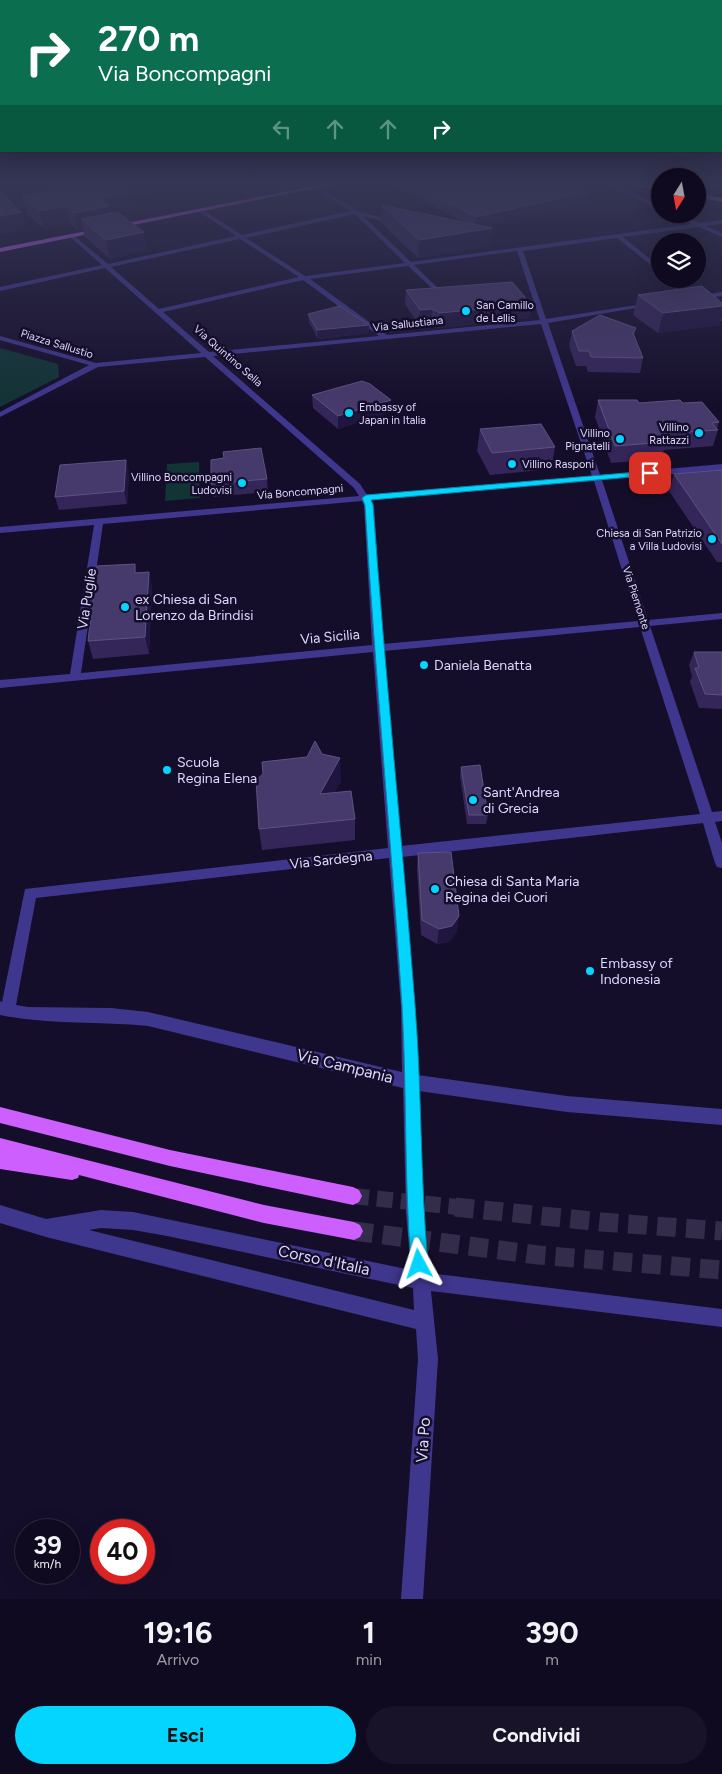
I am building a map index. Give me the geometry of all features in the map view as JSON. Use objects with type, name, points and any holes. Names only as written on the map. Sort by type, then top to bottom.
[{"type":"main road","points":[[0,1114],[170,1158],[353,1196]]},
{"type":"main road","points":[[0,1146],[264,1214],[354,1231]]},
{"type":"main road","points":[[0,1162],[140,1182]]},
{"type":"street","name":"Via Quintino Sella","points":[[98,259],[357,486],[366,498]]},
{"type":"street","points":[[0,290],[141,259]]},
{"type":"street","points":[[274,259],[387,338]]},
{"type":"street","points":[[404,259],[446,299],[456,298]]},
{"type":"street","points":[[159,311],[304,278],[449,259]]},
{"type":"street","name":"Via Piemonte","points":[[523,259],[597,478],[722,863]]},
{"type":"street","points":[[681,288],[692,299],[722,319]]},
{"type":"street","points":[[525,292],[535,291]]},
{"type":"street","points":[[692,299],[722,294]]},
{"type":"street","name":"Via Sallustiana","points":[[96,366],[544,322],[660,304]]},
{"type":"street","name":"Piazza Sallustio","points":[[0,338],[96,366]]},
{"type":"street","name":"Piazza Sallustio","points":[[0,415],[96,366]]},
{"type":"street","name":"Via Boncompagni","points":[[0,530],[722,467]]},
{"type":"street","name":"Via Po","points":[[366,498],[369,505],[378,648],[408,1007],[415,1213],[428,1359],[412,1599]]},
{"type":"street","name":"Via Puglie","points":[[75,676],[99,521]]},
{"type":"street","name":"Via Sicilia","points":[[0,684],[722,616]]},
{"type":"street","name":"Via Sardegna","points":[[4,1009],[30,893],[722,816]]},
{"type":"street","name":"Via Campania","points":[[4,1009],[28,1014],[111,1015],[148,1019],[412,1082],[613,1110],[722,1117]]},
{"type":"street","name":"Corso d'Italia","points":[[0,1214],[46,1228],[425,1322]]},
{"type":"street","name":"Corso d'Italia","points":[[46,1228],[101,1220],[133,1221],[421,1281],[722,1318]]},
{"type":"green space","points":[[0,348],[58,364],[59,377],[0,407]]},
{"type":"green space","points":[[199,462],[200,498],[165,501],[167,464]]},
{"type":"building","points":[[512,282],[531,304],[440,313],[432,309],[420,310],[406,290]]},
{"type":"building","points":[[688,288],[704,288],[722,303],[722,306],[663,313],[638,295]]},
{"type":"building","points":[[340,306],[369,325],[317,330],[308,314]]},
{"type":"building","points":[[600,315],[636,328],[633,333],[643,358],[591,357],[589,351],[579,351],[572,331]]},
{"type":"building","points":[[362,381],[370,384],[391,400],[338,416],[312,395]]},
{"type":"building","points":[[598,400],[637,400],[639,403],[680,400],[683,403],[702,402],[719,422],[712,423],[718,430],[661,434],[666,442],[615,446]]},
{"type":"building","points":[[541,424],[555,447],[492,453],[480,429]]},
{"type":"building","points":[[261,448],[267,479],[211,484],[211,460],[224,458],[223,452]]},
{"type":"building","points":[[126,460],[124,491],[55,497],[60,465]]},
{"type":"building","points":[[722,470],[722,544],[674,474]]},
{"type":"building","name":"ex Chiesa di San Lorenzo da Brindisi","points":[[135,564],[135,573],[149,572],[145,637],[88,641],[97,566]]},
{"type":"building","points":[[694,652],[722,652],[722,695],[705,694],[695,668],[699,668]]},
{"type":"building","points":[[315,741],[322,754],[340,758],[320,794],[351,791],[355,819],[259,829],[256,780],[263,774],[262,762],[307,757]]},
{"type":"building","name":"Sant'Andrea di Grecia","points":[[480,765],[488,815],[469,815],[461,767]]},
{"type":"building","name":"Chiesa di Santa Maria Regina dei Cuori","points":[[451,852],[459,916],[452,926],[439,929],[422,920],[418,853]]},
{"type":"tunnel","points":[[353,1196],[467,1208]]},
{"type":"tunnel","points":[[455,1207],[602,1222],[722,1231]]},
{"type":"tunnel","points":[[354,1231],[538,1255],[722,1270]]},
{"type":"place","name":"San Camillo de Lellis","points":[[466,311]]},
{"type":"place","name":"Embassy of Japan in Italia","points":[[349,413]]},
{"type":"place","name":"Villino Rattazzi","points":[[699,433]]},
{"type":"place","name":"Villino Pignatelli","points":[[620,439]]},
{"type":"place","name":"Villino Rasponi","points":[[512,464]]},
{"type":"place","name":"Villino Boncompagni Ludovisi","points":[[242,483]]},
{"type":"place","name":"Chiesa di San Patrizio a Villa Ludovisi","points":[[712,539]]},
{"type":"place","name":"ex Chiesa di San Lorenzo da Brindisi","points":[[125,607]]},
{"type":"place","name":"Daniela Benatta","points":[[424,665]]},
{"type":"place","name":"Scuola Regina Elena","points":[[167,770]]},
{"type":"place","name":"Sant'Andrea di Grecia","points":[[473,800]]},
{"type":"place","name":"Chiesa di Santa Maria Regina dei Cuori","points":[[435,889]]},
{"type":"place","name":"Embassy of Indonesia","points":[[590,971]]},
{"type":"route","points":[[419,1264],[413,1169],[412,1082],[408,1007],[378,648],[369,505],[366,498],[650,473]]}]
